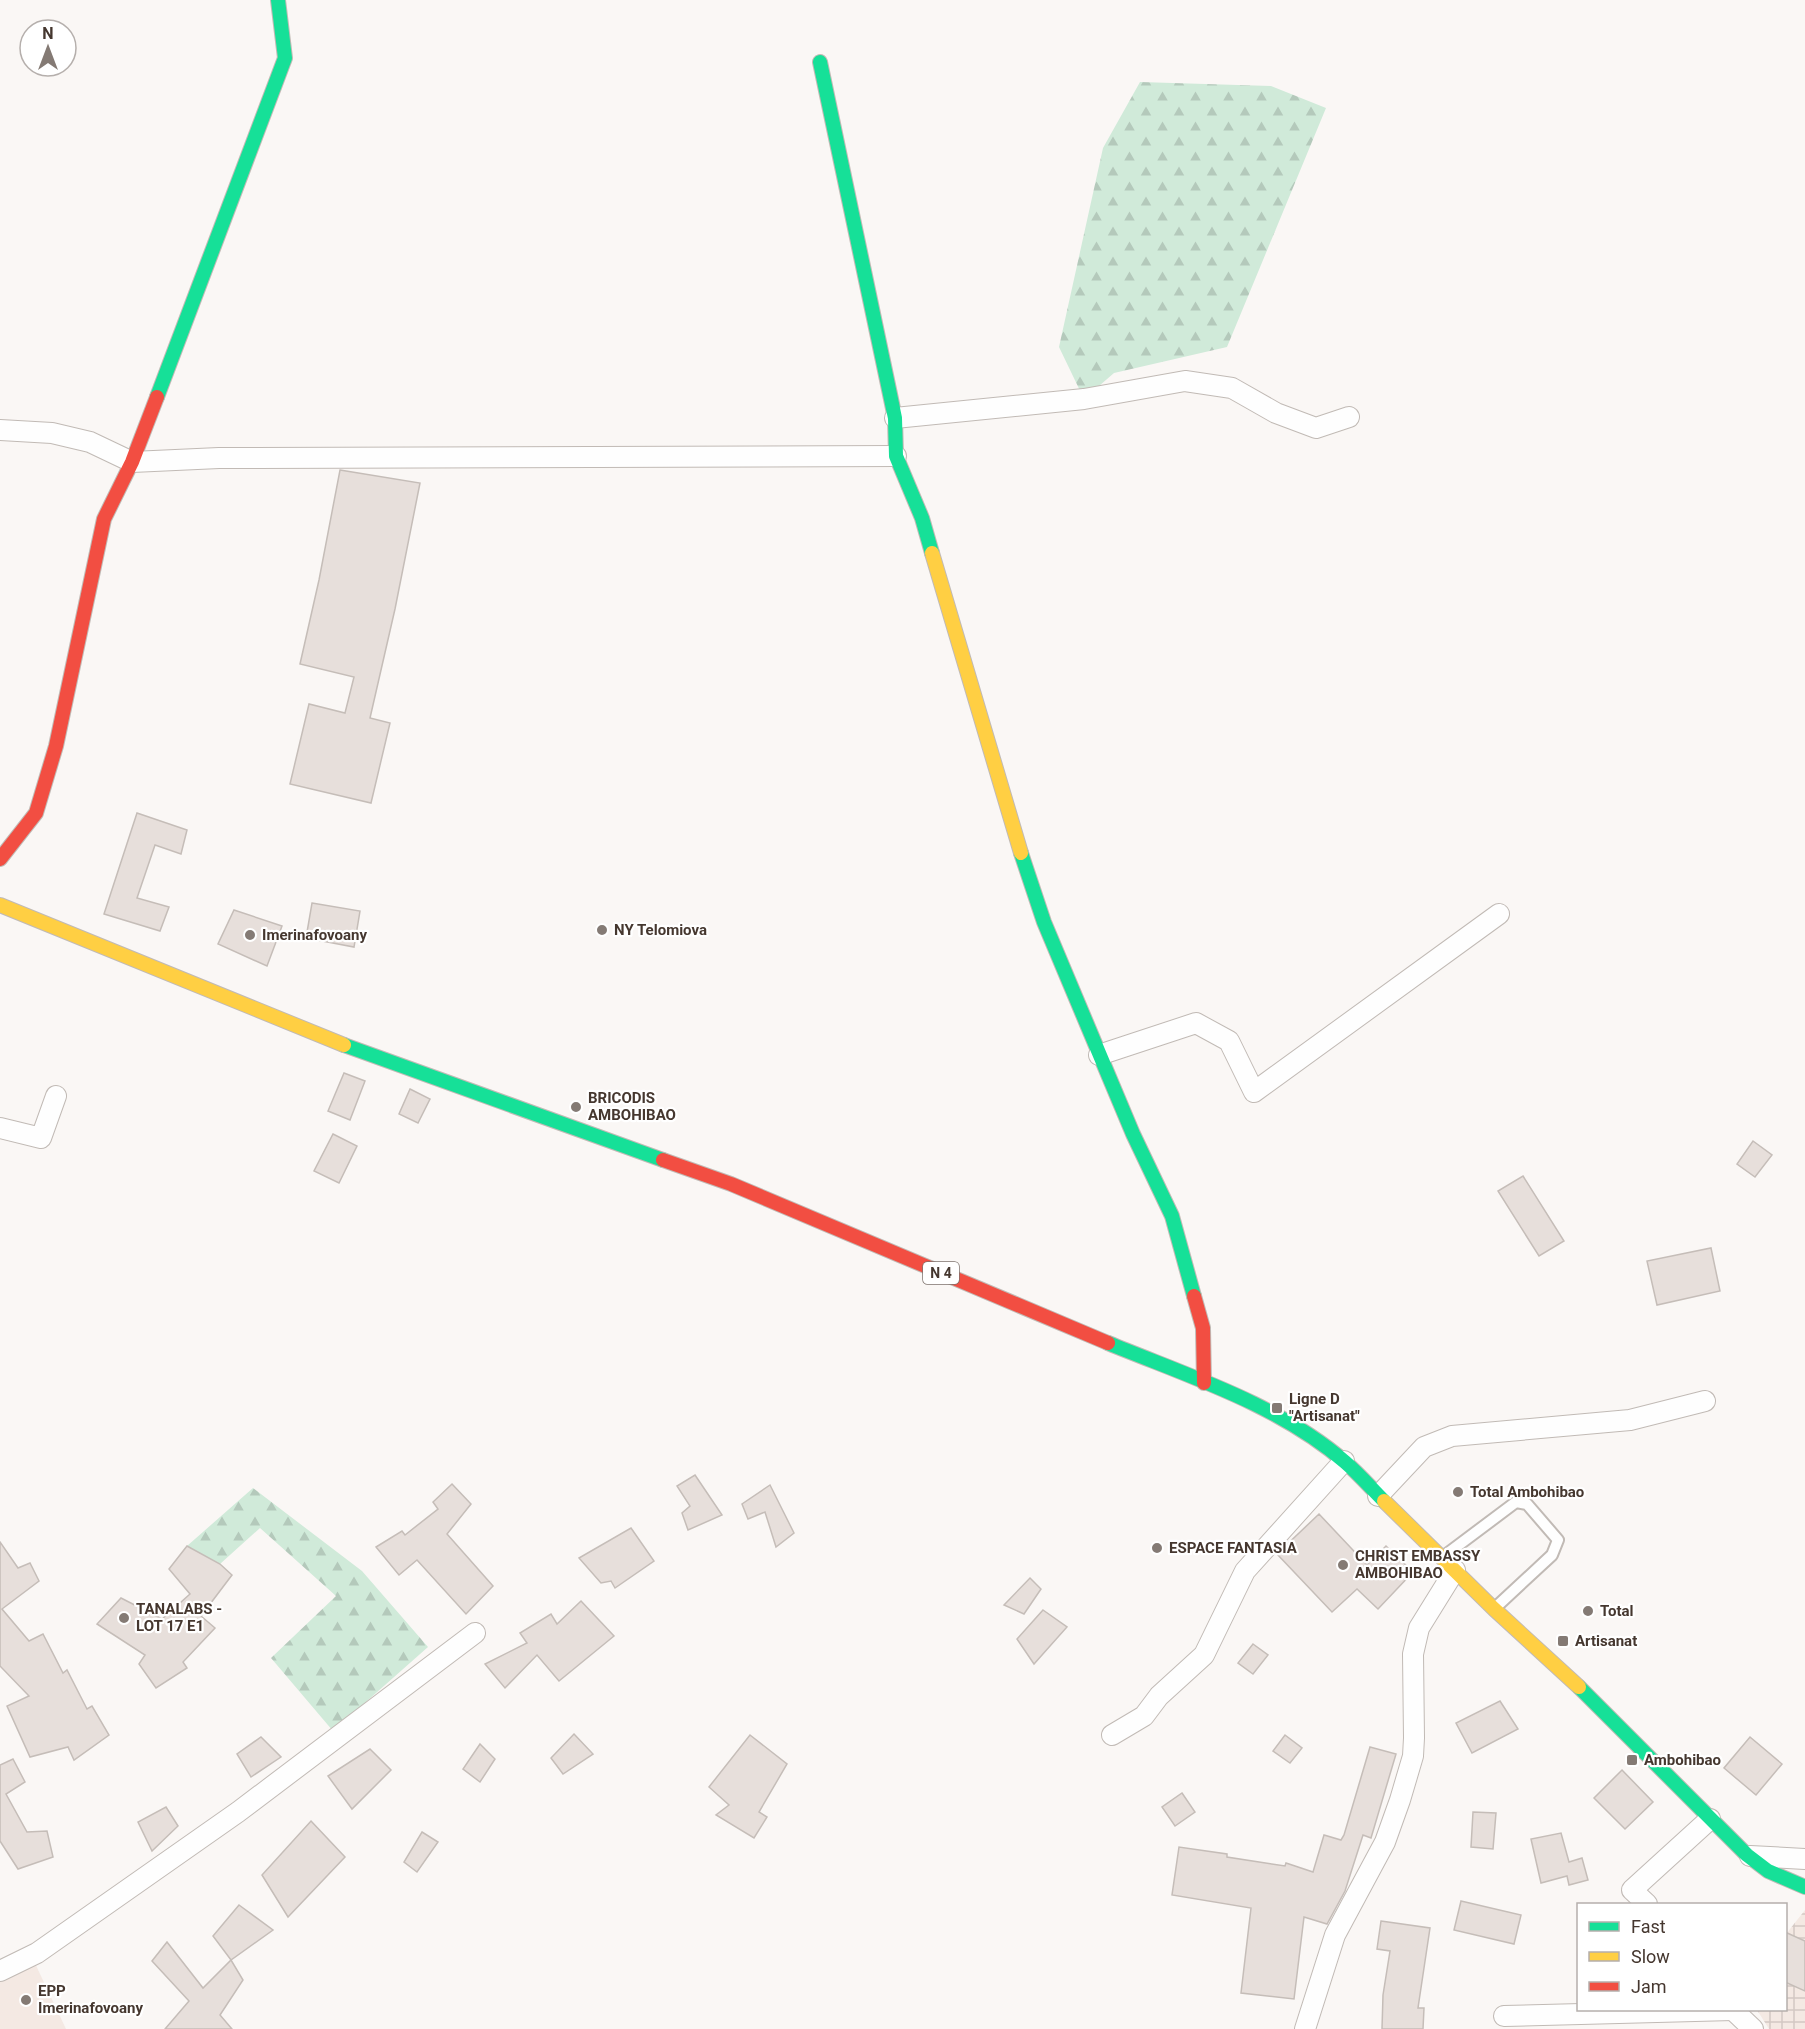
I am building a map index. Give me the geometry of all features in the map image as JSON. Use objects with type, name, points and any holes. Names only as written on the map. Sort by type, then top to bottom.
[{"type":"street","points":[[0,859],[36,813],[56,746],[104,519],[132,462],[285,58],[278,0]]},
{"type":"street","points":[[820,62],[895,418],[896,456],[922,518],[1000,787],[1044,922],[1132,1134],[1172,1216],[1203,1328],[1204,1383]]},
{"type":"street","points":[[895,418],[1084,399],[1185,381],[1232,388],[1276,413],[1316,428],[1349,417]]},
{"type":"street","points":[[0,430],[52,433],[90,442],[132,462],[231,458],[896,456]]},
{"type":"street","name":"N 4","points":[[0,905],[329,1040],[731,1184],[1263,1409],[1344,1461],[1494,1609],[1550,1658],[1747,1856],[1768,1871],[1805,1887]]},
{"type":"street","points":[[1099,1055],[1196,1023],[1229,1041],[1254,1092],[1499,914]]},
{"type":"street","points":[[0,1128],[41,1138],[56,1096]]},
{"type":"street","points":[[1378,1496],[1424,1447],[1452,1436],[1630,1420],[1705,1401]]},
{"type":"street","points":[[1112,1735],[1144,1716],[1159,1696],[1204,1655],[1245,1571],[1344,1461]]},
{"type":"street","points":[[1305,2029],[1335,1935],[1385,1842],[1400,1800],[1413,1756],[1413,1654],[1419,1628],[1449,1563]]},
{"type":"street","points":[[0,1971],[37,1953],[238,1812],[475,1633]]},
{"type":"street","points":[[1645,1903],[1632,1890],[1710,1819]]},
{"type":"street","points":[[1747,1856],[1805,1859]]},
{"type":"street","points":[[1504,2016],[1695,2011]]},
{"type":"street","points":[[1734,2011],[1753,2029]]},
{"type":"lane","points":[[1449,1563],[1516,1502],[1527,1504],[1558,1540],[1557,1547],[1552,1555],[1494,1609]]},
{"type":"shaded area","points":[[1805,1910],[1805,2029],[1769,2029],[1758,2011],[1787,2011],[1787,1933]]},
{"type":"shaded area","name":"EPP Imerinafovoany","points":[[32,1957],[66,2029],[0,2029],[0,1971]]},
{"type":"green space","points":[[1140,82],[1271,86],[1326,108],[1227,347],[1114,373],[1084,399],[1059,347],[1103,148]]},
{"type":"green space","points":[[253,1488],[362,1571],[428,1647],[333,1731],[271,1658],[336,1596],[260,1528],[220,1564],[187,1546]]},
{"type":"building","points":[[340,470],[420,483],[370,718],[390,723],[371,803],[290,784],[309,704],[345,713],[354,677],[300,664]]},
{"type":"building","points":[[137,813],[187,830],[181,854],[155,845],[137,898],[169,907],[160,931],[104,914]]},
{"type":"building","points":[[312,903],[360,911],[354,947],[306,938]]},
{"type":"building","name":"Imerinafovoany","points":[[234,910],[282,926],[267,966],[218,944]]},
{"type":"building","points":[[344,1073],[365,1081],[350,1120],[328,1111]]},
{"type":"building","points":[[410,1089],[430,1099],[418,1123],[399,1114]]},
{"type":"building","points":[[333,1134],[357,1146],[339,1183],[314,1171]]},
{"type":"building","points":[[1753,1141],[1772,1155],[1755,1177],[1737,1164]]},
{"type":"building","points":[[1523,1176],[1564,1241],[1539,1256],[1498,1191]]},
{"type":"building","points":[[1711,1248],[1720,1291],[1657,1305],[1647,1261]]},
{"type":"building","points":[[695,1475],[722,1515],[688,1530],[682,1513],[690,1506],[677,1486]]},
{"type":"building","points":[[452,1484],[471,1504],[447,1534],[493,1586],[466,1614],[417,1560],[399,1575],[376,1547],[402,1531],[405,1535],[438,1509],[433,1502]]},
{"type":"building","points":[[770,1485],[794,1533],[776,1547],[765,1512],[748,1519],[742,1504]]},
{"type":"building","points":[[1319,1514],[1367,1565],[1386,1546],[1413,1572],[1378,1609],[1357,1589],[1332,1612],[1277,1554]]},
{"type":"building","points":[[631,1528],[654,1561],[615,1588],[611,1581],[601,1583],[579,1558]]},
{"type":"building","points":[[0,1542],[18,1568],[30,1563],[39,1581],[2,1609],[29,1641],[43,1634],[63,1673],[67,1670],[87,1709],[92,1706],[109,1735],[74,1760],[68,1747],[30,1757],[7,1706],[29,1696],[0,1666]]},
{"type":"building","points":[[187,1546],[220,1564],[232,1575],[201,1616],[215,1628],[183,1662],[187,1668],[156,1688],[139,1664],[145,1655],[97,1624],[121,1598],[162,1619],[190,1594],[169,1569]]},
{"type":"building","points":[[1030,1578],[1041,1589],[1024,1614],[1004,1605]]},
{"type":"building","points":[[581,1601],[614,1636],[559,1681],[537,1655],[505,1688],[485,1664],[527,1643],[520,1633],[551,1614],[557,1624]]},
{"type":"building","points":[[1043,1610],[1067,1627],[1034,1664],[1017,1639]]},
{"type":"building","points":[[1253,1644],[1268,1655],[1253,1674],[1238,1663]]},
{"type":"building","points":[[1500,1701],[1518,1729],[1472,1753],[1456,1723]]},
{"type":"building","points":[[574,1734],[593,1754],[563,1774],[551,1758]]},
{"type":"building","points":[[750,1735],[787,1764],[759,1812],[767,1817],[754,1838],[716,1815],[729,1805],[709,1787]]},
{"type":"building","points":[[1285,1735],[1302,1748],[1290,1763],[1273,1751]]},
{"type":"building","points":[[261,1737],[281,1757],[251,1777],[237,1754]]},
{"type":"building","points":[[1750,1737],[1782,1764],[1756,1795],[1724,1768]]},
{"type":"building","points":[[480,1744],[495,1759],[480,1782],[463,1769]]},
{"type":"building","points":[[1370,1747],[1396,1754],[1371,1838],[1363,1835],[1345,1891],[1327,1924],[1304,1917],[1294,1999],[1241,1993],[1251,1908],[1172,1895],[1179,1847],[1285,1866],[1286,1863],[1313,1872],[1324,1835],[1341,1840],[1344,1835]]},
{"type":"building","points":[[370,1749],[391,1770],[352,1809],[328,1776]]},
{"type":"building","points":[[13,1759],[25,1782],[6,1794],[27,1832],[47,1831],[53,1857],[18,1869],[0,1841],[0,1765]]},
{"type":"building","points":[[1622,1770],[1653,1802],[1625,1829],[1594,1798]]},
{"type":"building","points":[[1182,1793],[1195,1812],[1175,1826],[1162,1807]]},
{"type":"building","points":[[166,1807],[178,1826],[152,1851],[138,1822]]},
{"type":"building","points":[[1473,1812],[1496,1813],[1493,1849],[1471,1847]]},
{"type":"building","points":[[311,1821],[345,1857],[288,1917],[262,1875]]},
{"type":"building","points":[[422,1832],[438,1842],[417,1872],[404,1862]]},
{"type":"building","points":[[1561,1833],[1569,1862],[1582,1858],[1588,1880],[1569,1885],[1567,1876],[1541,1883],[1531,1839]]},
{"type":"building","points":[[1461,1901],[1521,1915],[1514,1944],[1454,1930]]},
{"type":"building","points":[[239,1905],[273,1930],[231,1960],[213,1936]]},
{"type":"building","points":[[1381,1921],[1430,1928],[1418,2008],[1424,2008],[1423,2029],[1382,2029],[1383,1995],[1390,1951],[1377,1949]]},
{"type":"building","points":[[1787,1933],[1805,1941],[1805,1991],[1787,1983]]},
{"type":"building","points":[[167,1942],[203,1988],[231,1960],[243,1980],[220,2015],[232,2029],[165,2029],[189,2001],[152,1961]]},
{"type":"traffic: fast","points":[[157,397],[285,58],[278,0]]},
{"type":"traffic: fast","points":[[820,62],[895,418],[896,456],[922,518],[932,553]]},
{"type":"traffic: fast","points":[[1021,853],[1044,922],[1133,1134],[1172,1216],[1194,1296]]},
{"type":"traffic: fast","points":[[344,1045],[663,1160]]},
{"type":"traffic: fast","points":[[1108,1343],[1231,1393],[1291,1424],[1345,1462],[1384,1501]]},
{"type":"traffic: fast","points":[[1579,1687],[1747,1855],[1768,1871],[1805,1887]]},
{"type":"traffic: slow","points":[[932,553],[1021,853]]},
{"type":"traffic: slow","points":[[0,905],[344,1045]]},
{"type":"traffic: slow","points":[[1384,1501],[1494,1609],[1579,1687]]},
{"type":"traffic: jam","points":[[0,859],[36,813],[56,746],[104,519],[132,462],[157,397]]},
{"type":"traffic: jam","points":[[663,1160],[731,1184],[1108,1343]]},
{"type":"traffic: jam","points":[[1194,1296],[1203,1328],[1204,1383]]},
{"type":"place","name":"NY Telomiova","points":[[602,930]]},
{"type":"place","name":"Imerinafovoany","points":[[250,935]]},
{"type":"place","name":"BRICODIS AMBOHIBAO","points":[[576,1107]]},
{"type":"place","name":"Ligne D \"Artisanat\"","points":[[1277,1408]]},
{"type":"place","name":"Total Ambohibao","points":[[1458,1492]]},
{"type":"place","name":"ESPACE FANTASIA","points":[[1157,1548]]},
{"type":"place","name":"CHRIST EMBASSY AMBOHIBAO","points":[[1343,1565]]},
{"type":"place","name":"Total","points":[[1588,1611]]},
{"type":"place","name":"TANALABS - LOT 17 E1","points":[[124,1618]]},
{"type":"place","name":"Artisanat","points":[[1563,1641]]},
{"type":"place","name":"Ambohibao","points":[[1632,1760]]},
{"type":"place","name":"EPP Imerinafovoany","points":[[26,2000]]}]
